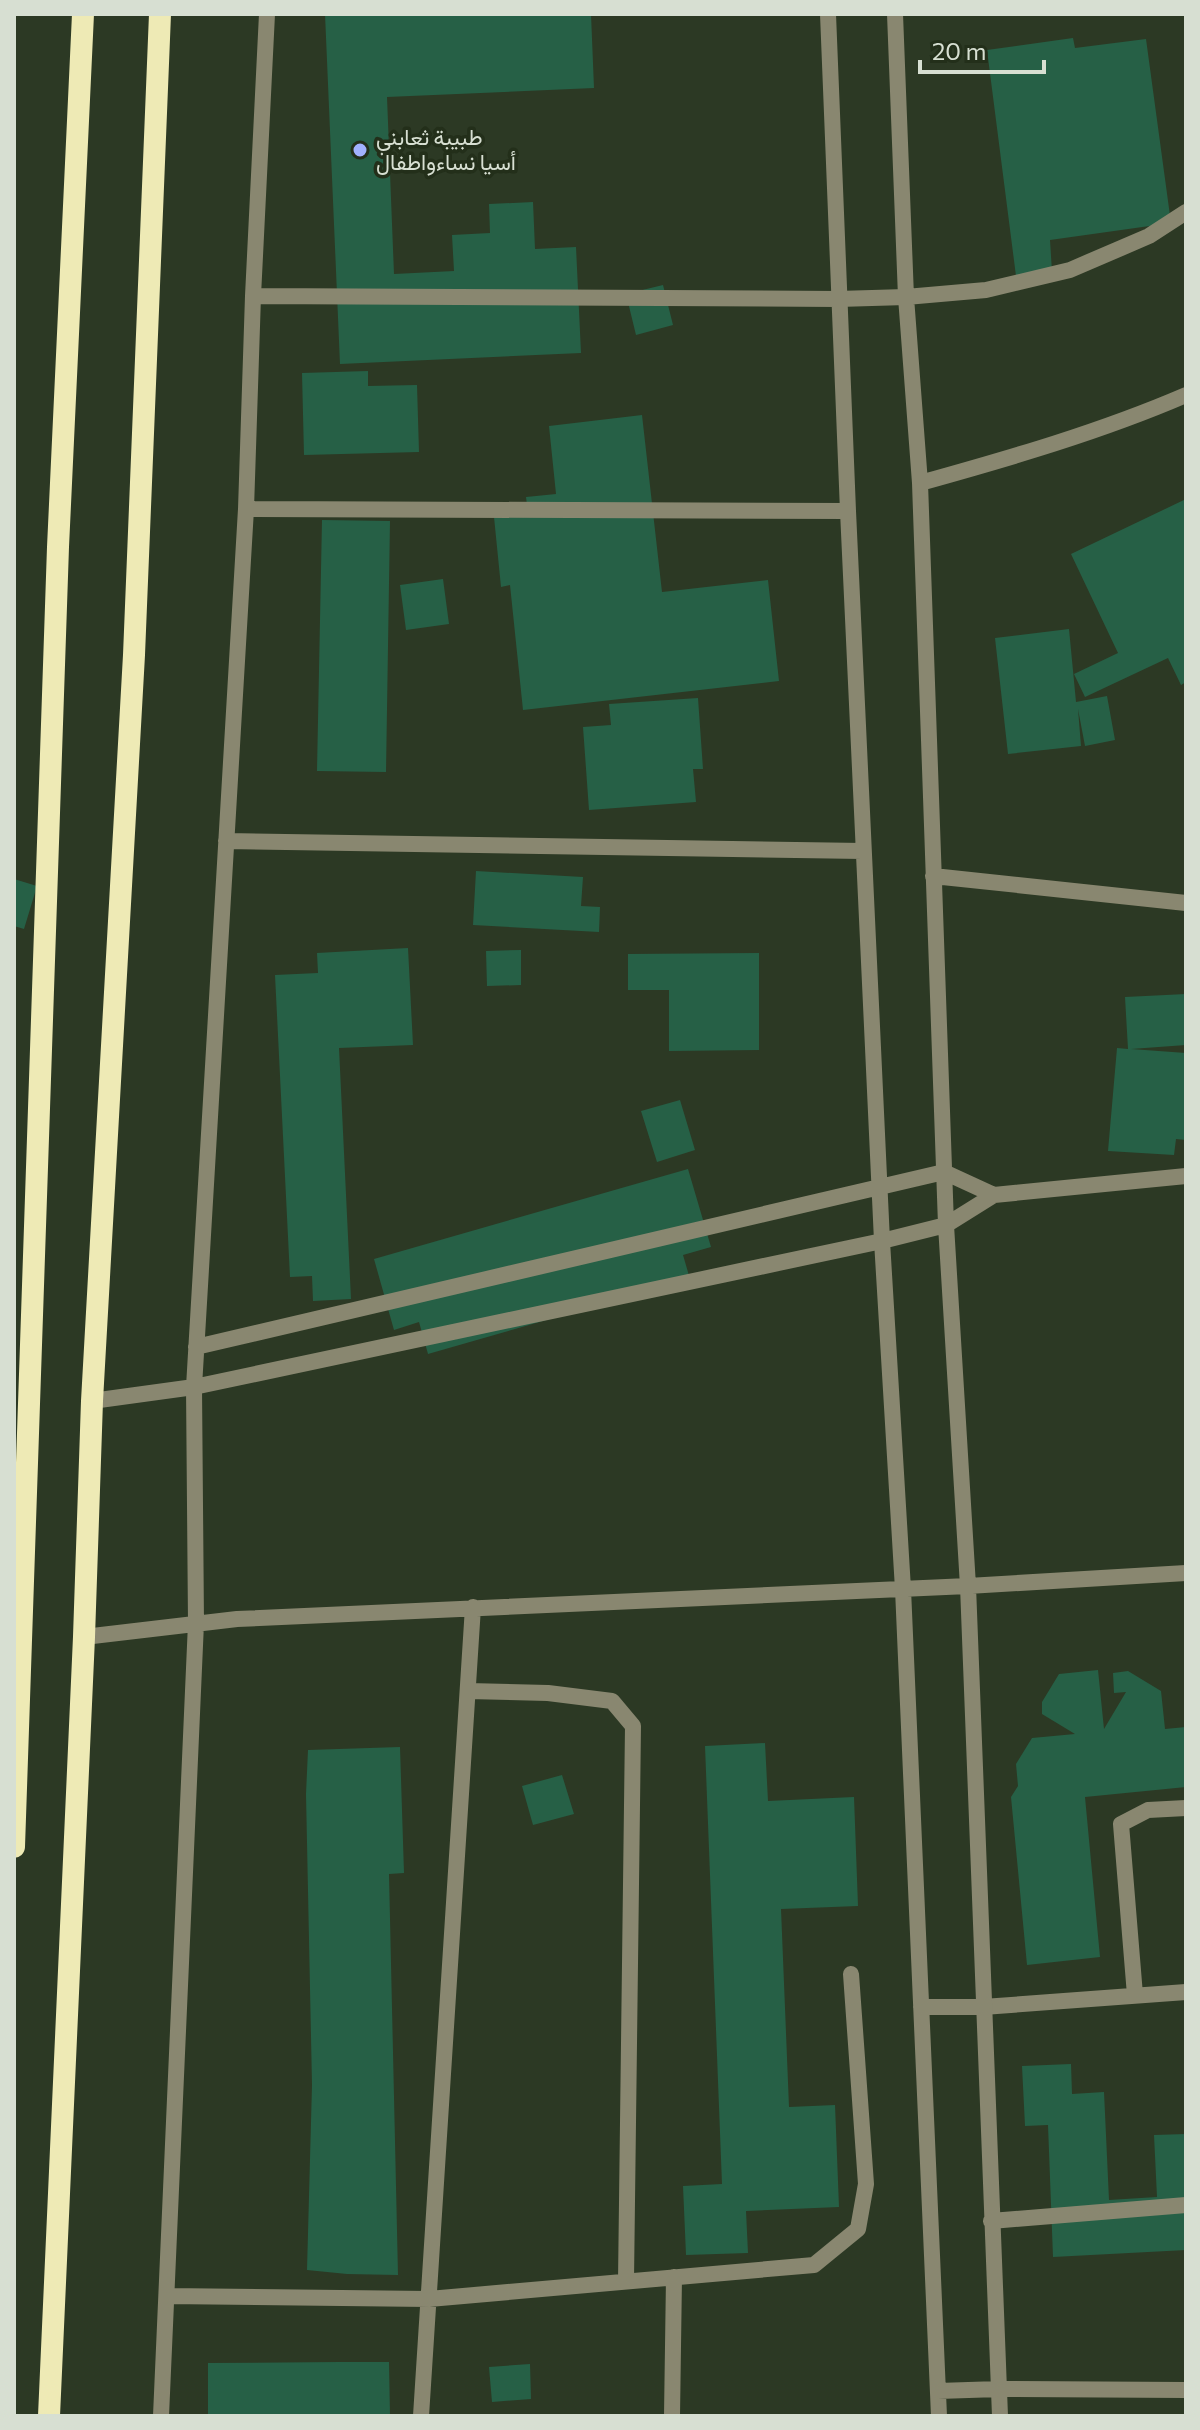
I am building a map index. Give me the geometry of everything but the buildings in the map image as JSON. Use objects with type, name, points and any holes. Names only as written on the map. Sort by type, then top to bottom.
[{"type":"highway","points":[[14,1847],[58,547],[83,14]]},
{"type":"highway","points":[[49,2416],[92,1401],[134,655],[160,14]]},
{"type":"street","points":[[161,2416],[196,1623],[194,1387],[246,509],[267,14]]},
{"type":"street","points":[[828,14],[863,851],[903,1589],[939,2416]]},
{"type":"street","points":[[895,14],[906,297],[920,483],[946,1225],[968,1586],[1000,2416]]},
{"type":"street","points":[[253,296],[838,299],[986,290],[1070,270],[1149,236],[1186,212]]},
{"type":"street","points":[[920,483],[1053,445],[1140,415],[1186,395]]},
{"type":"street","points":[[246,509],[848,511]]},
{"type":"street","points":[[226,841],[863,851]]},
{"type":"street","points":[[933,876],[1186,903]]},
{"type":"street","points":[[196,1347],[944,1172],[994,1195]]},
{"type":"street","points":[[92,1401],[194,1387],[882,1241],[946,1225],[994,1195],[1186,1176]]},
{"type":"street","points":[[84,1637],[196,1623],[1186,1573]]},
{"type":"street","points":[[421,2416],[473,1607]]},
{"type":"street","points":[[468,1691],[548,1693],[612,1701],[633,1726],[626,2281]]},
{"type":"street","points":[[1135,1995],[1121,1824],[1148,1810],[1186,1808]]},
{"type":"street","points":[[167,2296],[429,2299],[814,2265],[858,2229],[866,2184],[851,1974]]},
{"type":"street","points":[[921,2007],[983,2007],[1186,1992]]},
{"type":"street","points":[[991,2221],[1186,2205]]},
{"type":"street","points":[[672,2416],[674,2277]]},
{"type":"street","points":[[938,2391],[1186,2390]]},
{"type":"place","name":"طبيبة ثعابني أسيا نساءواطفال","points":[[360,150]]}]
